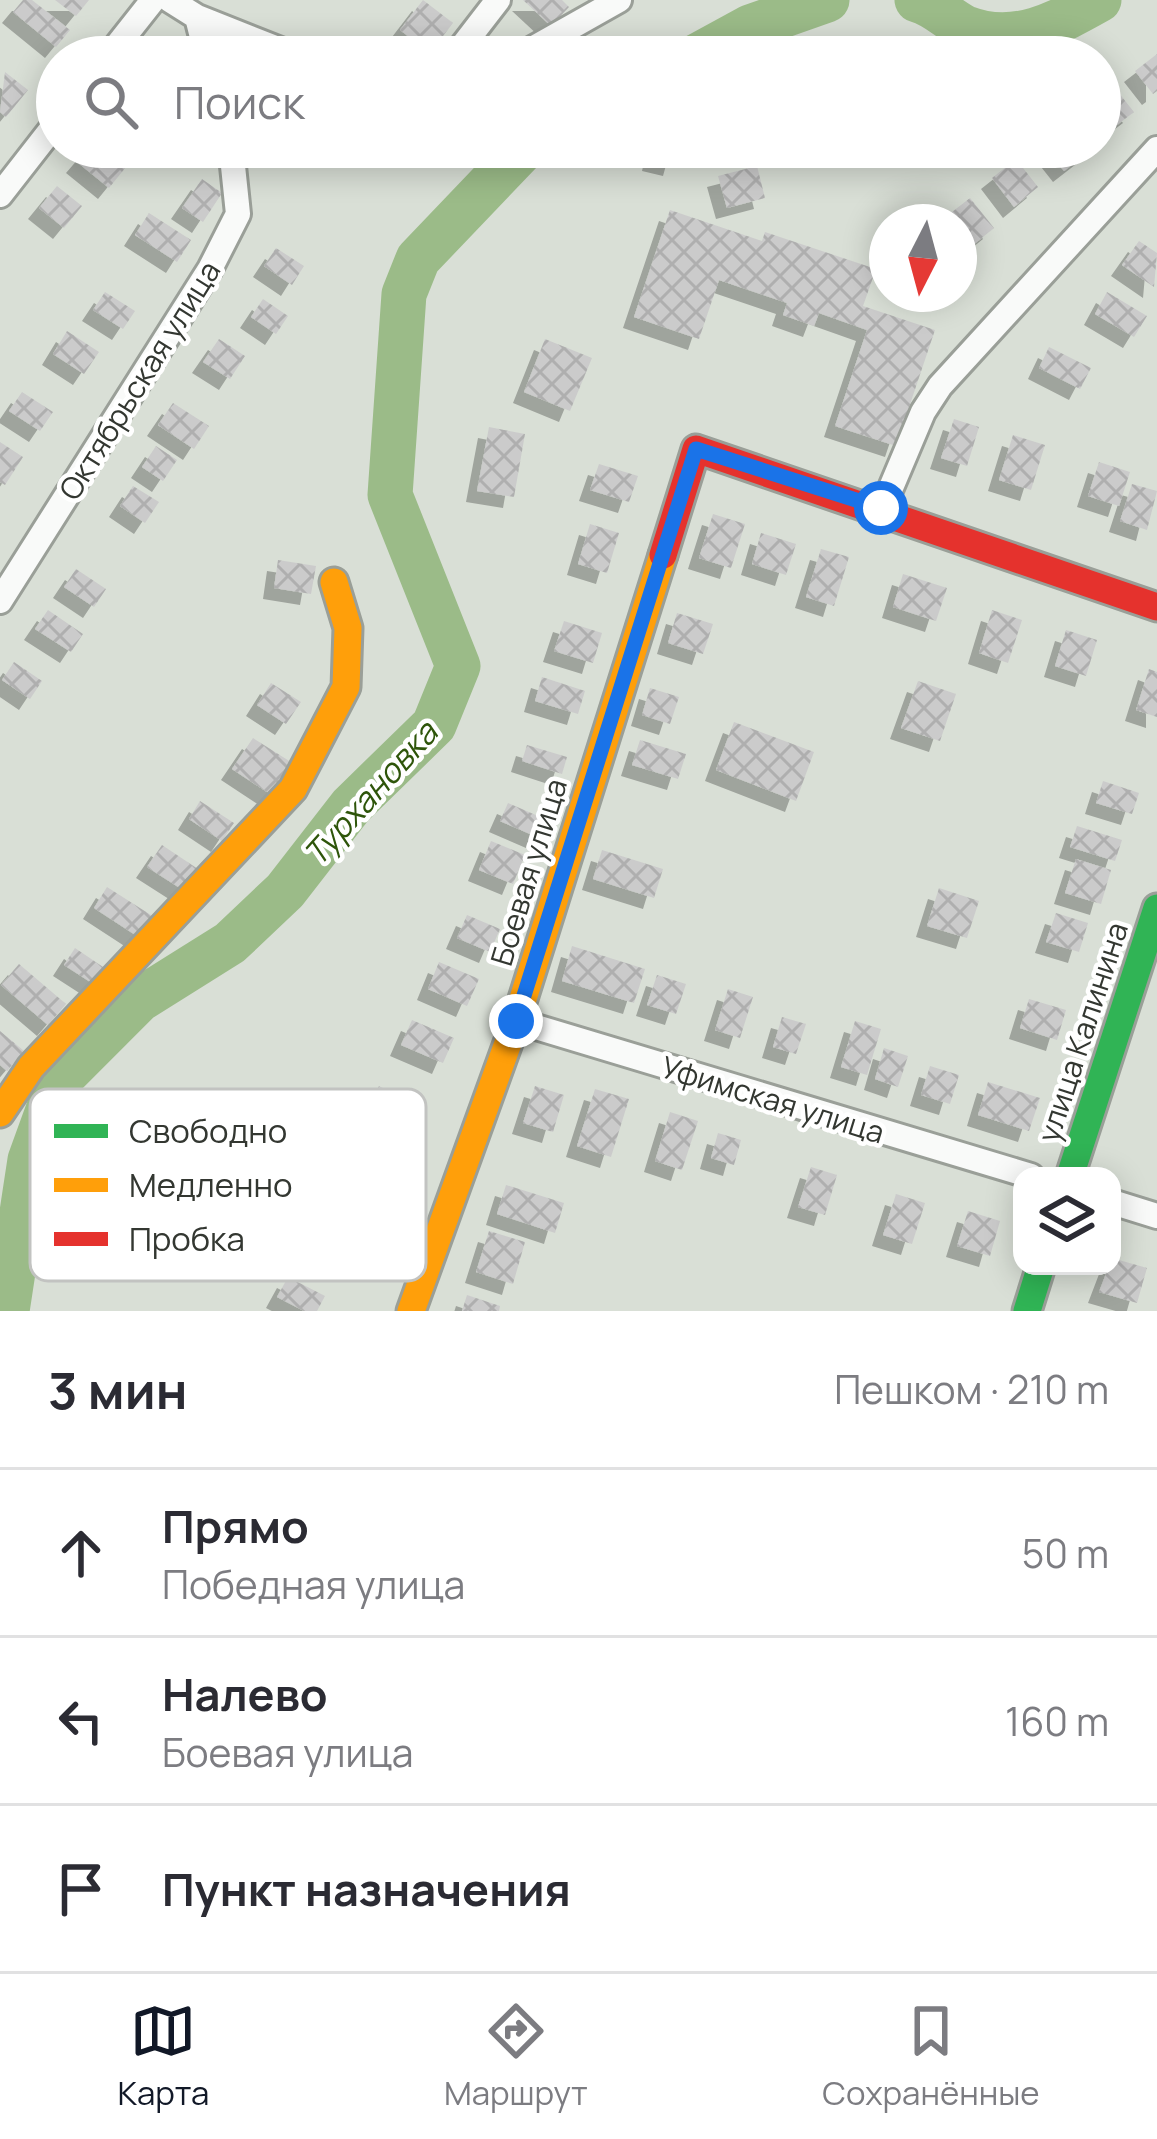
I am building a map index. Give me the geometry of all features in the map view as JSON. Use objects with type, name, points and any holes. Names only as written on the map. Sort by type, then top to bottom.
[{"type":"street","points":[[125,36],[153,0]]},
{"type":"street","points":[[170,0],[196,17],[244,36]]},
{"type":"street","points":[[470,36],[498,0]]},
{"type":"street","points":[[555,36],[619,0]]},
{"type":"street","points":[[196,17],[201,36]]},
{"type":"street","points":[[0,195],[36,149]]},
{"type":"street","points":[[1157,149],[940,386],[923,412],[881,508],[1157,607]]},
{"type":"street","name":"Октябрьская улица","points":[[0,601],[210,269],[238,214],[233,168]]},
{"type":"street","name":"Боевая улица","points":[[426,1270],[516,1021],[696,449],[881,508]]},
{"type":"street","points":[[0,1113],[32,1066],[293,789],[346,687],[348,628],[334,582]]},
{"type":"street","name":"улица Калинина","points":[[1073,1167],[1157,908]]},
{"type":"street","name":"Уфимская улица","points":[[516,1021],[1013,1171]]},
{"type":"street","points":[[1121,1205],[1157,1216]]},
{"type":"street","points":[[1027,1311],[1038,1275]]},
{"type":"street","name":"Боевая улица","points":[[411,1311],[422,1281]]},
{"type":"building","points":[[23,0],[32,0],[70,30],[65,36],[42,36],[13,12]]},
{"type":"building","points":[[55,0],[89,0],[76,16]]},
{"type":"building","points":[[423,0],[453,23],[443,36],[408,36],[400,30]]},
{"type":"building","points":[[523,0],[562,0],[569,7],[551,26]]},
{"type":"building","points":[[1157,54],[1157,91],[1153,94],[1135,71]]},
{"type":"building","points":[[5,72],[28,90],[6,117],[0,112]]},
{"type":"building","points":[[1121,96],[1134,112],[1121,122]]},
{"type":"building","points":[[84,168],[125,168],[109,188]]},
{"type":"building","points":[[758,168],[765,198],[727,208],[718,176]]},
{"type":"building","points":[[1005,168],[1023,168],[1038,187],[1014,207],[992,178]]},
{"type":"building","points":[[202,179],[222,193],[203,222],[182,208]]},
{"type":"building","points":[[57,186],[82,206],[64,228],[39,208]]},
{"type":"building","points":[[977,207],[994,228],[977,242]]},
{"type":"building","points":[[670,210],[762,241],[765,232],[869,267],[863,306],[869,312],[935,330],[896,446],[835,426],[867,330],[819,313],[814,326],[783,315],[787,303],[719,280],[699,339],[634,317]]},
{"type":"building","points":[[149,213],[191,240],[177,262],[135,235]]},
{"type":"building","points":[[1139,241],[1157,253],[1154,287],[1122,265]]},
{"type":"building","points":[[276,248],[304,266],[292,285],[264,266]]},
{"type":"building","points":[[105,292],[135,311],[123,329],[93,310]]},
{"type":"building","points":[[1107,292],[1147,316],[1134,337],[1095,314]]},
{"type":"building","points":[[263,299],[288,316],[276,334],[251,317]]},
{"type":"building","points":[[67,331],[99,352],[84,374],[53,354]]},
{"type":"building","points":[[219,339],[245,356],[230,379],[203,362]]},
{"type":"building","points":[[545,339],[592,358],[570,411],[524,392]]},
{"type":"building","points":[[1049,347],[1091,368],[1080,389],[1039,368]]},
{"type":"building","points":[[22,392],[53,412],[40,431],[9,411]]},
{"type":"building","points":[[173,403],[209,426],[194,449],[158,425]]},
{"type":"building","points":[[954,419],[979,427],[967,466],[941,458]]},
{"type":"building","points":[[489,427],[525,434],[514,497],[477,491]]},
{"type":"building","points":[[1013,435],[1045,445],[1031,490],[999,480]]},
{"type":"building","points":[[0,442],[23,457],[5,485],[0,482]]},
{"type":"building","points":[[156,446],[177,460],[163,481],[142,467]]},
{"type":"building","points":[[1099,462],[1130,472],[1119,506],[1088,496]]},
{"type":"building","points":[[599,464],[638,476],[629,502],[590,490]]},
{"type":"building","points":[[1132,484],[1157,491],[1147,530],[1120,521]]},
{"type":"building","points":[[133,486],[159,502],[145,523],[120,506]]},
{"type":"building","points":[[713,514],[745,524],[731,568],[699,558]]},
{"type":"building","points":[[590,524],[619,533],[607,573],[578,564]]},
{"type":"building","points":[[761,533],[796,544],[786,575],[752,564]]},
{"type":"building","points":[[821,549],[849,557],[834,606],[806,597]]},
{"type":"building","points":[[278,560],[316,566],[311,594],[274,588]]},
{"type":"building","points":[[76,569],[106,589],[94,607],[64,587]]},
{"type":"building","points":[[903,574],[947,588],[936,621],[893,607]]},
{"type":"building","points":[[48,610],[83,634],[71,652],[35,629]]},
{"type":"building","points":[[992,610],[1022,620],[1008,663],[979,653]]},
{"type":"building","points":[[677,613],[713,624],[703,654],[668,643]]},
{"type":"building","points":[[564,621],[602,633],[593,663],[554,651]]},
{"type":"building","points":[[1066,630],[1097,640],[1086,676],[1055,666]]},
{"type":"building","points":[[14,662],[42,681],[30,699],[2,680]]},
{"type":"building","points":[[1149,669],[1157,672],[1157,717],[1136,710]]},
{"type":"building","points":[[542,677],[585,691],[578,714],[535,701]]},
{"type":"building","points":[[918,681],[956,694],[940,741],[901,728]]},
{"type":"building","points":[[271,683],[301,702],[286,724],[257,705]]},
{"type":"building","points":[[650,688],[679,697],[670,724],[642,715]]},
{"type":"building","points":[[734,722],[814,752],[796,801],[716,770]]},
{"type":"building","points":[[253,738],[294,764],[273,796],[232,769]]},
{"type":"building","points":[[640,740],[686,754],[678,779],[632,765]]},
{"type":"building","points":[[527,745],[567,757],[562,774],[522,761]]},
{"type":"building","points":[[1103,781],[1139,793],[1132,814],[1096,803]]},
{"type":"building","points":[[200,801],[234,823],[222,841],[189,819]]},
{"type":"building","points":[[508,803],[545,819],[537,837],[500,821]]},
{"type":"building","points":[[1077,826],[1122,840],[1115,861],[1070,847]]},
{"type":"building","points":[[491,841],[525,855],[513,884],[479,870]]},
{"type":"building","points":[[162,845],[198,869],[183,890],[147,867]]},
{"type":"building","points":[[602,850],[663,869],[654,898],[593,879]]},
{"type":"building","points":[[1076,859],[1111,870],[1101,904],[1065,893]]},
{"type":"building","points":[[107,887],[154,917],[140,938],[94,908]]},
{"type":"building","points":[[939,888],[979,901],[967,938],[927,926]]},
{"type":"building","points":[[1056,913],[1088,923],[1079,952],[1046,942]]},
{"type":"building","points":[[467,915],[500,929],[490,952],[457,938]]},
{"type":"building","points":[[572,946],[645,969],[634,1003],[562,981]]},
{"type":"building","points":[[75,948],[106,969],[95,985],[64,965]]},
{"type":"building","points":[[439,962],[479,979],[467,1006],[428,989]]},
{"type":"building","points":[[19,964],[66,1004],[48,1025],[1,985]]},
{"type":"building","points":[[657,975],[686,984],[676,1014],[647,1005]]},
{"type":"building","points":[[728,989],[753,997],[740,1038],[715,1030]]},
{"type":"building","points":[[1029,999],[1066,1010],[1057,1040],[1020,1028]]},
{"type":"building","points":[[782,1017],[806,1024],[796,1054],[773,1047]]},
{"type":"building","points":[[412,1020],[454,1038],[443,1063],[401,1045]]},
{"type":"building","points":[[855,1021],[881,1029],[867,1075],[841,1067]]},
{"type":"building","points":[[0,1031],[24,1051],[7,1071],[0,1065]]},
{"type":"building","points":[[884,1048],[908,1056],[898,1087],[875,1079]]},
{"type":"building","points":[[930,1066],[959,1075],[950,1104],[921,1095]]},
{"type":"building","points":[[988,1082],[1040,1098],[1029,1131],[978,1115]]},
{"type":"building","points":[[535,1086],[564,1095],[553,1132],[523,1123]]},
{"type":"building","points":[[595,1089],[629,1099],[611,1157],[577,1146]]},
{"type":"building","points":[[670,1112],[698,1121],[682,1170],[655,1161]]},
{"type":"building","points":[[718,1133],[741,1140],[734,1165],[711,1158]]},
{"type":"building","points":[[811,1167],[837,1175],[825,1215],[798,1207]]},
{"type":"building","points":[[506,1185],[564,1203],[555,1233],[497,1214]]},
{"type":"building","points":[[896,1194],[925,1203],[912,1244],[883,1235]]},
{"type":"building","points":[[968,1211],[1000,1221],[990,1256],[957,1246]]},
{"type":"building","points":[[489,1231],[525,1242],[513,1284],[476,1272]]},
{"type":"building","points":[[1121,1261],[1147,1268],[1137,1303],[1099,1292],[1106,1275],[1121,1275]]},
{"type":"building","points":[[286,1281],[325,1296],[317,1311],[304,1311],[277,1297]]},
{"type":"building","points":[[467,1295],[500,1306],[499,1311],[462,1311]]},
{"type":"waterway","name":"Турхановка","points":[[734,36],[827,0]]},
{"type":"waterway","name":"Турхановка","points":[[917,0],[966,28],[1002,35],[1036,30],[1099,0]]},
{"type":"waterway","name":"Турхановка","points":[[56,1089],[59,1080],[139,1000],[230,943],[285,891],[351,806],[434,725],[458,666],[390,495],[404,294],[418,259],[505,168]]},
{"type":"waterway","name":"Турхановка","points":[[7,1311],[30,1160]]},
{"type":"traffic: fast","points":[[1073,1167],[1157,908]]},
{"type":"traffic: fast","points":[[1027,1311],[1038,1275]]},
{"type":"traffic: slow","points":[[426,1270],[516,1021],[663,555]]},
{"type":"traffic: slow","points":[[0,1113],[31,1067],[293,789],[346,687],[348,628],[334,582]]},
{"type":"traffic: slow","points":[[411,1311],[422,1281]]},
{"type":"traffic: jam","points":[[663,555],[696,449],[1157,607]]},
{"type":"route","points":[[516,1021],[696,449],[881,508]]}]
